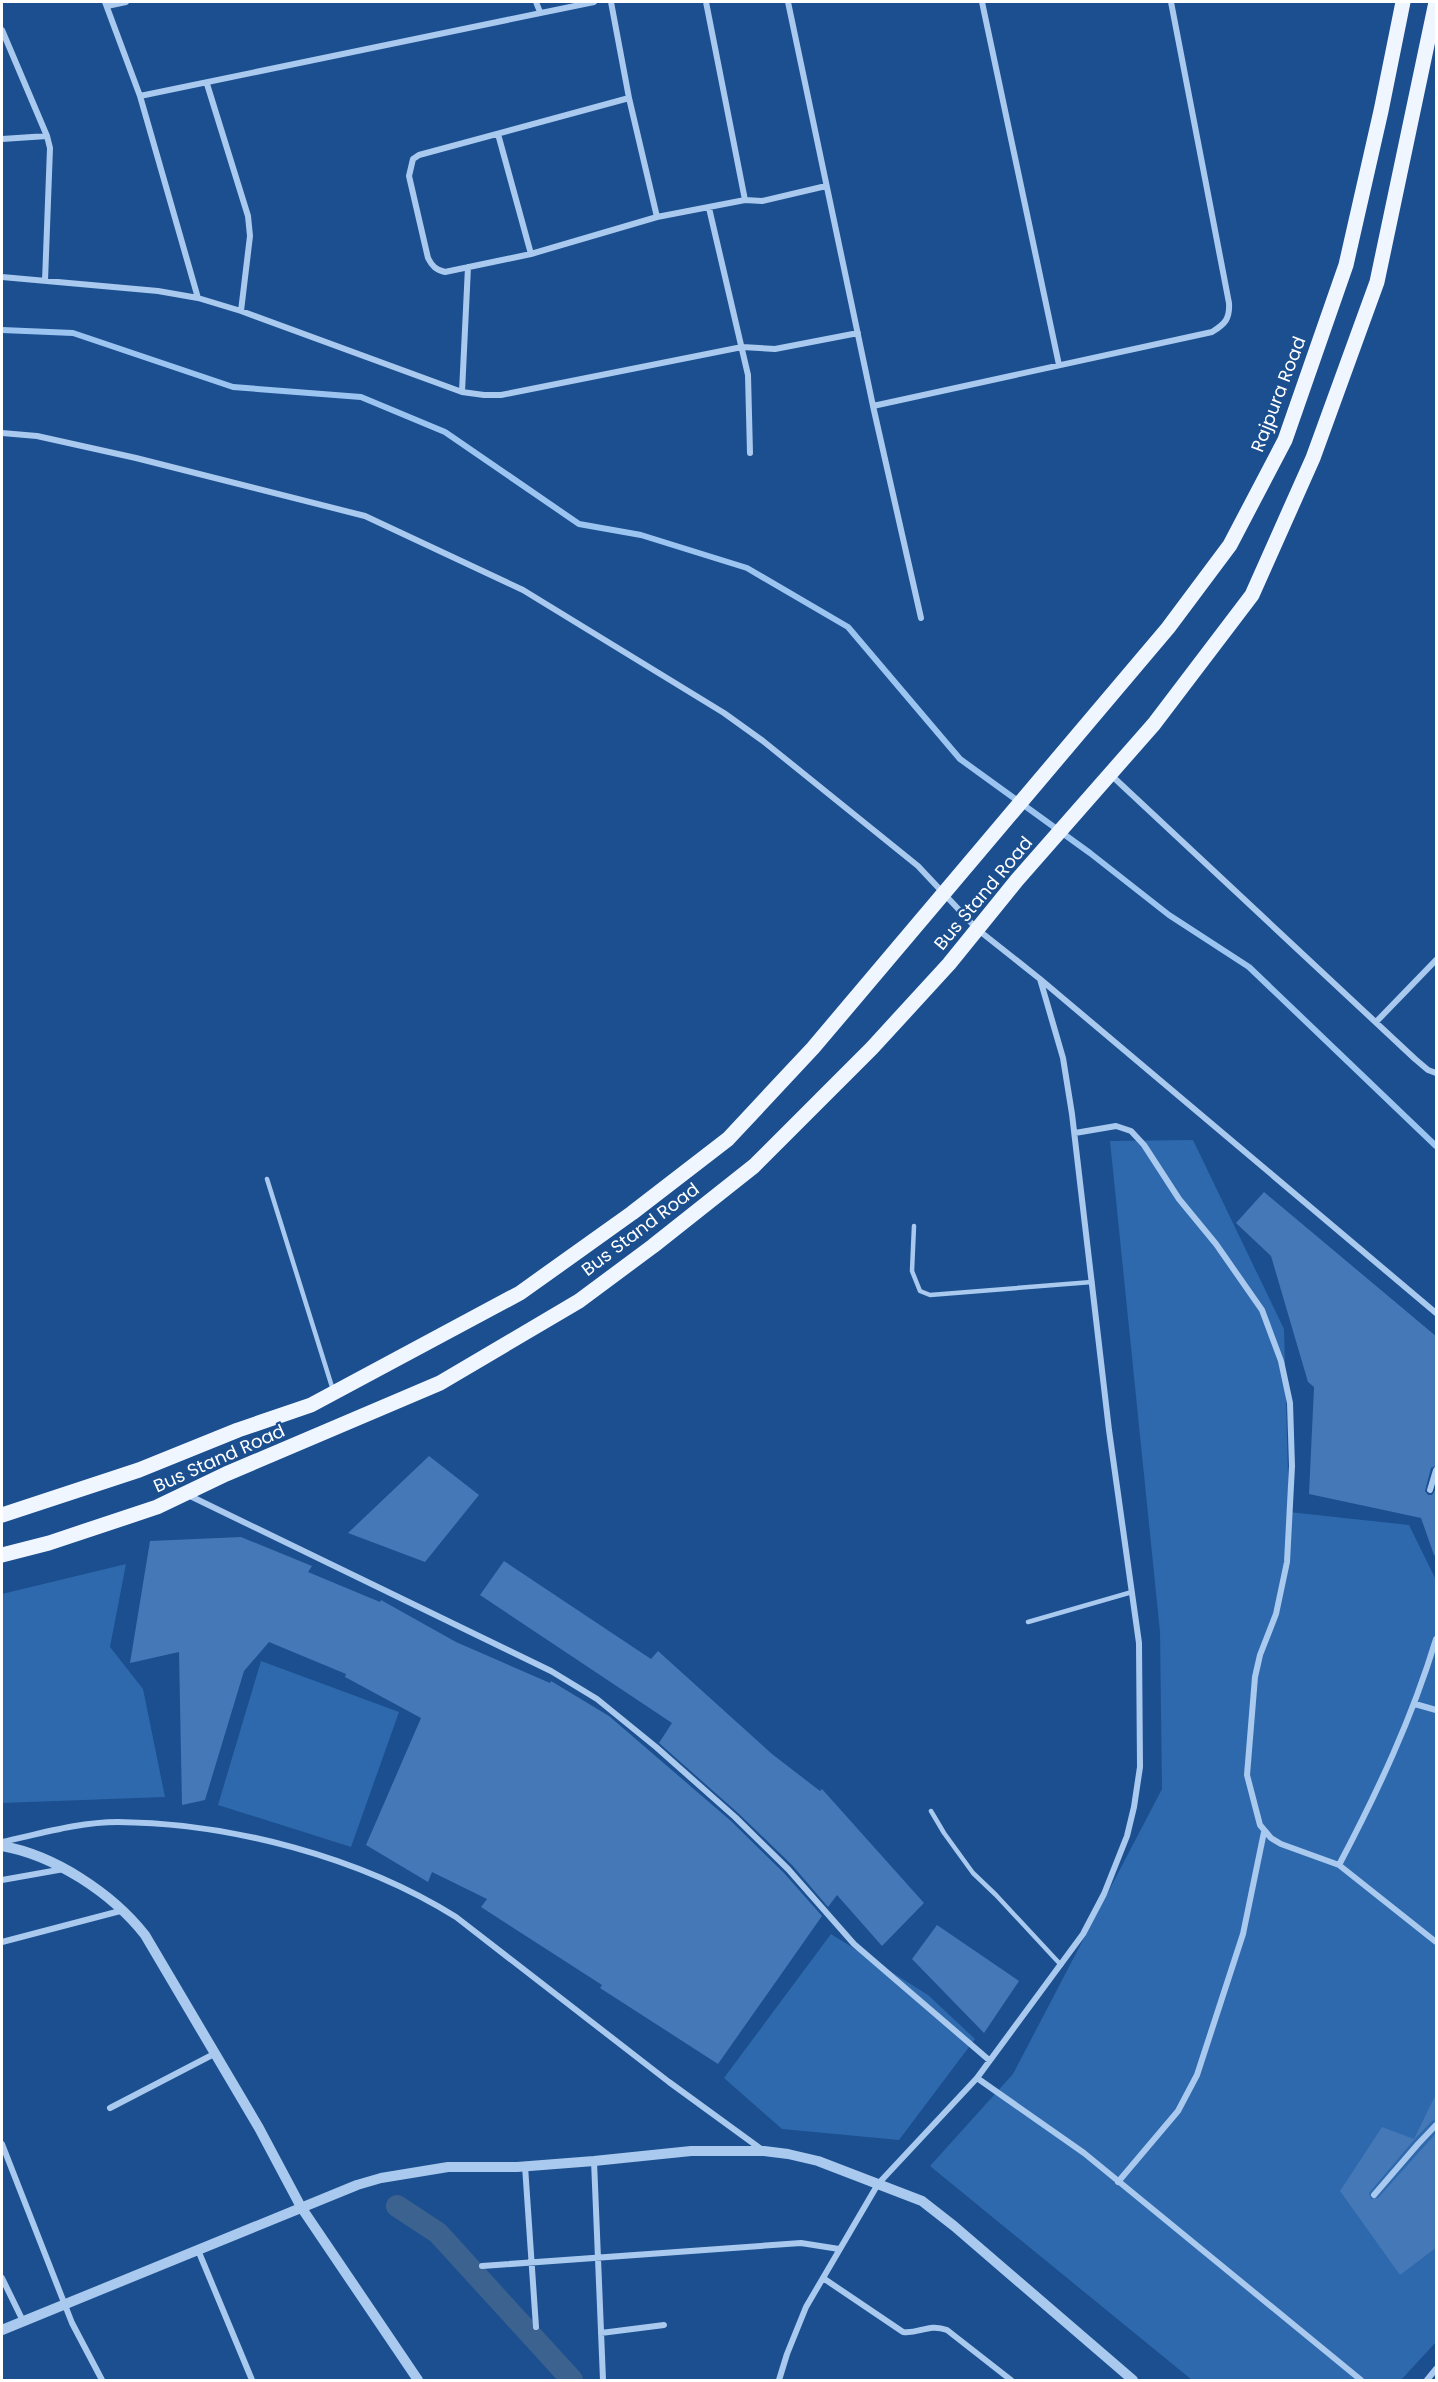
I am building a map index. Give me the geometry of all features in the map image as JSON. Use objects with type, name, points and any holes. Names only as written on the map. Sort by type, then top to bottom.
[{"type":"main road","name":"Rajpura Road","points":[[1046,770],[1168,628],[1230,545],[1285,440],[1346,265],[1403,2]]},
{"type":"main road","name":"Bus Stand Road","points":[[2,1555],[49,1544],[157,1507],[440,1383],[579,1301],[653,1246],[754,1166],[872,1048],[949,964],[997,905],[1154,724],[1252,595],[1313,458],[1377,282],[1436,2]]},
{"type":"main road","name":"Bus Stand Road","points":[[2,1515],[139,1470],[237,1430],[311,1405],[520,1293],[632,1213],[728,1139],[813,1048],[944,895],[1046,770]]},
{"type":"street","points":[[126,2],[106,4],[140,96],[198,298]]},
{"type":"street","points":[[536,2],[540,12]]},
{"type":"street","points":[[140,96],[207,84],[594,2]]},
{"type":"street","points":[[611,2],[629,98],[657,217]]},
{"type":"street","points":[[706,2],[745,200]]},
{"type":"street","points":[[788,2],[873,406],[921,618]]},
{"type":"street","points":[[982,2],[1059,365]]},
{"type":"street","points":[[873,406],[1212,332],[1224,325],[1230,315],[1171,2]]},
{"type":"street","points":[[2,30],[47,136],[50,164],[45,281]]},
{"type":"street","points":[[207,84],[248,216],[250,236],[241,311]]},
{"type":"street","points":[[629,98],[419,155],[412,159],[409,176],[431,265],[438,271],[445,272],[531,254],[657,217],[745,200],[762,201],[826,186]]},
{"type":"street","points":[[498,134],[531,254]]},
{"type":"street","points":[[2,139],[47,136]]},
{"type":"street","points":[[709,208],[748,375],[750,453]]},
{"type":"street","points":[[462,392],[468,267]]},
{"type":"street","points":[[2,277],[158,291],[198,298],[241,311],[462,392],[484,395],[501,395],[742,347],[776,349],[858,333]]},
{"type":"street","points":[[2,433],[37,436],[114,453],[364,516],[523,590],[744,727],[818,785],[918,866],[977,929],[1040,979],[1437,1313]]},
{"type":"street","points":[[1111,775],[1428,1070],[1437,1073]]},
{"type":"street","points":[[1376,1022],[1437,960]]},
{"type":"street","points":[[779,2380],[806,2307],[878,2184],[978,2078],[1083,1934],[1104,1894],[1127,1836],[1134,1807],[1140,1767],[1139,1655],[1132,1592],[1109,1430],[1075,1133],[1063,1058],[1040,979]]},
{"type":"street","points":[[1075,1133],[1116,1126],[1131,1131],[1144,1145],[1179,1198],[1216,1244],[1262,1310],[1281,1361],[1290,1413],[1292,1466],[1287,1562],[1276,1614],[1260,1656],[1255,1677],[1247,1775],[1252,1803],[1264,1832],[1281,1844],[1339,1865],[1437,1942]]},
{"type":"street","points":[[1430,1490],[1437,1470]]},
{"type":"street","points":[[185,1494],[543,1667],[597,1698],[735,1817],[788,1869],[854,1944],[989,2060]]},
{"type":"street","points":[[1339,1865],[1377,1791],[1415,1704],[1437,1638]]},
{"type":"street","points":[[1415,1704],[1437,1710]]},
{"type":"street","points":[[2,1844],[92,1824],[117,1822],[165,1825],[266,1841],[364,1870],[438,1905],[456,1917],[669,2082],[764,2151]]},
{"type":"street","points":[[1118,2182],[1187,2098],[1243,1934],[1264,1832]]},
{"type":"street","points":[[2,1844],[65,1869],[124,1910],[145,1935],[259,2128],[301,2207],[418,2380]]},
{"type":"street","points":[[2,1881],[65,1869]]},
{"type":"street","points":[[2,1942],[124,1910]]},
{"type":"street","points":[[110,2108],[214,2054]]},
{"type":"street","points":[[978,2078],[1084,2153],[1361,2380]]},
{"type":"street","points":[[1374,2195],[1418,2144],[1437,2126]]},
{"type":"street","points":[[2,2144],[79,2338],[102,2380]]},
{"type":"street","points":[[2,2330],[357,2185],[400,2174],[448,2167],[525,2166],[691,2151],[764,2151],[818,2161],[909,2194],[930,2207],[1133,2380]]},
{"type":"street","points":[[594,2161],[603,2380]]},
{"type":"street","points":[[525,2166],[536,2327]]},
{"type":"street","points":[[482,2266],[801,2242],[839,2249]]},
{"type":"street","points":[[198,2250],[252,2380]]},
{"type":"street","points":[[2,2278],[23,2321]]},
{"type":"street","points":[[823,2278],[903,2332],[911,2333],[936,2326],[947,2330],[1011,2380]]},
{"type":"street","points":[[601,2333],[664,2325]]},
{"type":"street","points":[[1426,2380],[1437,2369]]},
{"type":"lane","points":[[267,1179],[334,1393]]},
{"type":"lane","points":[[914,1226],[912,1271],[920,1291],[930,1295],[1092,1282]]},
{"type":"lane","points":[[1028,1622],[1132,1592]]},
{"type":"lane","points":[[931,1811],[973,1873],[1061,1965]]},
{"type":"shaded area","points":[[1193,1140],[1284,1329],[1289,1512],[1409,1525],[1436,1580],[1436,2342],[1401,2380],[1192,2380],[930,2166],[1013,2074],[1162,1789],[1160,1632],[1110,1141]]},
{"type":"shaded area","points":[[126,1564],[110,1647],[143,1689],[165,1797],[2,1803],[2,1594]]},
{"type":"shaded area","points":[[261,1661],[399,1712],[351,1847],[218,1805]]},
{"type":"shaded area","points":[[831,1934],[928,1995],[975,2039],[899,2140],[782,2129],[724,2078]]},
{"type":"building","points":[[1264,1192],[1437,1337],[1437,1465],[1431,1468],[1425,1491],[1428,1495],[1432,1495],[1437,1487],[1437,1555],[1434,1555],[1421,1518],[1309,1494],[1314,1387],[1308,1382],[1271,1256],[1236,1223]]},
{"type":"building","points":[[429,1456],[479,1495],[425,1562],[348,1533]]},
{"type":"building","points":[[241,1537],[312,1566],[308,1572],[380,1602],[381,1600],[456,1642],[550,1683],[551,1681],[609,1716],[731,1821],[784,1873],[822,1916],[718,2064],[600,1988],[602,1985],[481,1907],[487,1899],[432,1872],[428,1882],[366,1845],[421,1718],[345,1677],[346,1674],[269,1642],[244,1671],[205,1800],[182,1805],[179,1652],[130,1663],[150,1541]]},
{"type":"building","points":[[504,1561],[651,1659],[658,1651],[772,1754],[820,1791],[822,1789],[924,1903],[882,1946],[837,1895],[828,1907],[792,1865],[738,1813],[659,1743],[672,1723],[480,1595]]},
{"type":"building","points":[[937,1925],[1019,1981],[984,2033],[912,1959]]},
{"type":"building","points":[[1437,2092],[1437,2120],[1432,2121],[1414,2140],[1369,2193],[1371,2199],[1378,2198],[1437,2132],[1437,2247],[1400,2275],[1340,2191],[1382,2127],[1414,2139]]},
{"type":"waterway","points":[[2,330],[73,333],[233,387],[361,397],[445,432],[579,524],[641,535],[747,568],[848,627],[960,759],[1090,853],[1169,915],[1249,967],[1436,1146]]},
{"type":"waterway","points":[[397,2206],[438,2233],[572,2380]]}]
